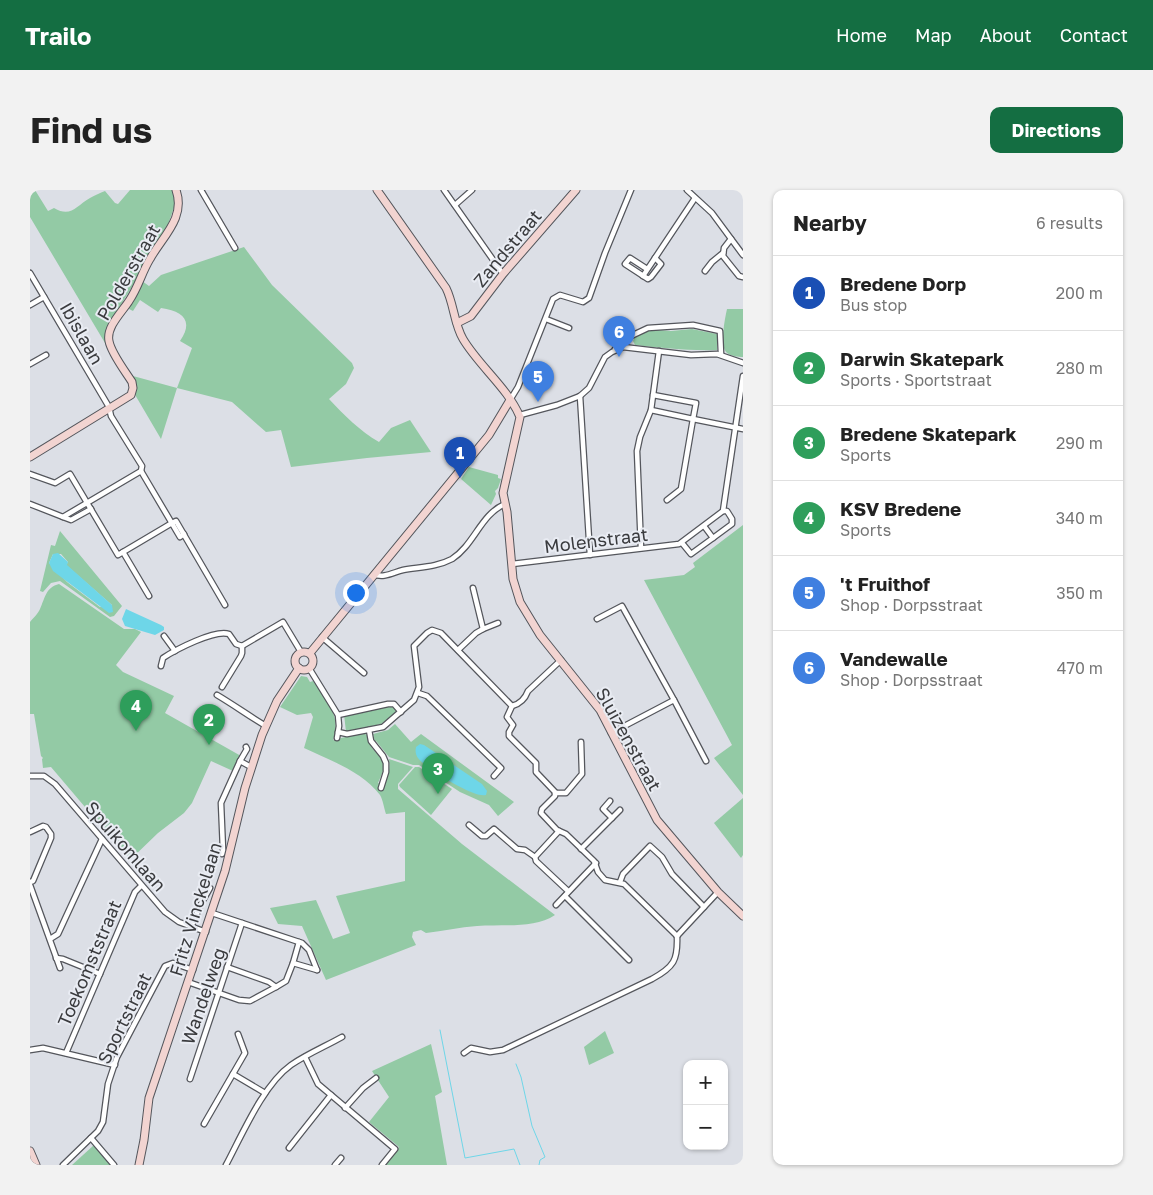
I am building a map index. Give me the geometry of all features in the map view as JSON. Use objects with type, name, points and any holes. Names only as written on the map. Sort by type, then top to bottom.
[{"type":"street","name":"Polderstraat","points":[[30,458],[131,394],[132,382],[110,344],[109,336],[119,314],[134,293],[149,259],[173,224],[179,201],[176,190]]},
{"type":"street","points":[[201,190],[235,248]]},
{"type":"street","points":[[377,190],[443,284],[451,300],[464,342],[520,415],[557,405],[580,396],[589,388],[604,358],[624,341],[643,329],[693,325],[720,331],[721,354]]},
{"type":"street","points":[[444,190],[502,274]]},
{"type":"street","points":[[454,204],[472,190]]},
{"type":"street","name":"Zandstraat","points":[[457,323],[471,316],[502,274],[576,190]]},
{"type":"street","points":[[310,653],[489,435],[518,387],[553,300],[557,296],[564,296],[579,302],[587,300],[631,190]]},
{"type":"street","points":[[687,190],[712,214],[743,255]]},
{"type":"street","points":[[643,276],[695,198]]},
{"type":"street","points":[[704,271],[723,253],[724,248],[731,239]]},
{"type":"street","points":[[723,253],[739,276],[743,277]]},
{"type":"street","points":[[647,269],[630,258],[625,264],[648,279],[651,278],[661,264],[655,258]]},
{"type":"street","name":"Ibislaan","points":[[30,272],[109,407],[111,416],[142,466],[141,471],[172,523],[176,521],[225,605]]},
{"type":"street","points":[[30,305],[44,297]]},
{"type":"street","points":[[546,319],[569,328]]},
{"type":"street","points":[[612,352],[626,347],[690,355],[721,354],[743,363]]},
{"type":"street","points":[[641,548],[637,451],[651,410],[658,351]]},
{"type":"street","points":[[30,364],[46,355]]},
{"type":"street","name":"Molenstraat","points":[[512,564],[682,543],[692,554],[733,522],[727,511],[724,511],[743,376]]},
{"type":"street","points":[[653,395],[696,403],[681,489],[667,500]]},
{"type":"street","points":[[580,396],[590,555]]},
{"type":"street","points":[[651,410],[743,429]]},
{"type":"street","name":"Sluizenstraat","points":[[520,415],[519,427],[504,487],[514,583],[522,607],[540,635],[594,702],[657,820],[718,892],[743,916]]},
{"type":"street","points":[[63,517],[141,471]]},
{"type":"street","points":[[30,474],[55,483],[70,474],[118,555],[172,523]]},
{"type":"street","points":[[30,504],[72,520],[91,509]]},
{"type":"street","points":[[374,574],[380,576],[402,570],[436,565],[452,559],[469,544],[493,511],[505,504]]},
{"type":"street","points":[[682,543],[724,511]]},
{"type":"street","points":[[704,526],[713,538]]},
{"type":"street","points":[[123,552],[148,596]]},
{"type":"street","points":[[473,588],[483,629]]},
{"type":"street","points":[[597,619],[622,606],[706,761]]},
{"type":"street","points":[[161,666],[163,658],[210,636],[229,634],[236,644],[242,646],[283,622],[301,652]]},
{"type":"street","points":[[458,650],[476,633],[498,623]]},
{"type":"street","points":[[309,668],[338,715],[338,735],[386,726],[414,700],[418,693],[419,686],[414,650],[417,642],[429,631],[436,630],[512,706]]},
{"type":"street","points":[[164,636],[175,651]]},
{"type":"street","points":[[322,637],[364,673]]},
{"type":"street","points":[[222,687],[241,656],[242,646]]},
{"type":"street","points":[[301,652],[310,653]]},
{"type":"street","points":[[301,652],[295,660],[299,668],[304,670],[309,668],[313,661],[310,653]]},
{"type":"street","points":[[555,793],[536,772],[536,763],[509,736],[513,725],[507,716],[512,706],[519,704],[526,697],[528,691],[561,660]]},
{"type":"street","name":"Fritz Vinckelaan","points":[[139,1165],[149,1098],[206,932],[225,852],[251,767],[277,701],[299,668]]},
{"type":"street","points":[[418,693],[427,696],[501,768],[494,776]]},
{"type":"street","points":[[217,695],[266,726]]},
{"type":"street","points":[[611,733],[674,700]]},
{"type":"street","points":[[338,715],[388,704],[394,704],[401,712]]},
{"type":"street","points":[[369,730],[371,740],[386,762],[386,771],[381,788]]},
{"type":"street","points":[[555,793],[566,792],[584,772],[581,742]]},
{"type":"street","points":[[225,852],[220,803],[246,750],[246,746]]},
{"type":"street","points":[[240,761],[251,767]]},
{"type":"street","name":"Spuikomlaan","points":[[30,776],[47,777],[165,912],[179,922],[206,932]]},
{"type":"street","points":[[555,793],[554,797],[541,812],[543,816],[559,831],[566,834],[596,863],[598,872],[605,880],[620,882],[627,886],[678,936]]},
{"type":"street","points":[[610,801],[603,809],[612,818]]},
{"type":"street","points":[[581,849],[620,810]]},
{"type":"street","points":[[469,825],[482,836],[486,836],[494,829],[517,849],[525,850],[535,857],[536,861],[568,891]]},
{"type":"street","points":[[30,832],[43,826],[51,834],[33,881],[30,883],[60,968]]},
{"type":"street","points":[[535,857],[559,831]]},
{"type":"street","points":[[50,939],[58,934],[102,839]]},
{"type":"street","points":[[620,882],[623,874],[650,846],[662,857],[672,874],[704,907]]},
{"type":"street","points":[[556,905],[596,863]]},
{"type":"street","name":"Toekomststraat","points":[[66,1053],[135,892],[141,886]]},
{"type":"street","points":[[191,927],[210,888]]},
{"type":"street","points":[[464,1053],[472,1048],[490,1052],[503,1050],[666,971],[678,953],[678,936],[718,892]]},
{"type":"street","points":[[565,896],[629,960]]},
{"type":"street","points":[[212,912],[304,944],[309,950],[317,970],[293,964]]},
{"type":"street","name":"Wandelweg","points":[[190,1079],[242,923]]},
{"type":"street","points":[[188,982],[248,1001],[286,981],[299,942]]},
{"type":"street","points":[[56,958],[100,974]]},
{"type":"street","name":"Sportstraat","points":[[63,1165],[98,1131],[104,1120],[107,1089],[114,1065],[165,966],[173,963],[193,970]]},
{"type":"street","points":[[227,967],[269,982],[276,987]]},
{"type":"street","points":[[204,1124],[244,1053],[238,1034]]},
{"type":"street","points":[[226,1165],[265,1093],[291,1065],[342,1037]]},
{"type":"street","points":[[30,1050],[43,1048],[114,1065]]},
{"type":"street","points":[[305,1057],[318,1084],[395,1149],[382,1165]]},
{"type":"street","points":[[233,1074],[265,1093]]},
{"type":"street","points":[[345,1108],[363,1088],[376,1078]]},
{"type":"street","points":[[289,1148],[331,1095]]},
{"type":"street","points":[[91,1138],[114,1165]]},
{"type":"street","points":[[30,1151],[36,1165]]},
{"type":"street","points":[[335,1165],[341,1158]]},
{"type":"green space","points":[[30,190],[35,190],[48,211],[54,208],[65,212],[73,210],[90,198],[105,191],[118,204],[130,190],[172,190],[176,202],[166,230],[148,256],[138,277],[106,329],[105,343],[30,217]]},
{"type":"green space","points":[[244,247],[272,285],[352,363],[354,368],[346,384],[329,399],[352,422],[379,442],[391,428],[410,420],[431,452],[291,467],[281,430],[266,432],[232,402],[177,388],[192,348],[180,341],[186,328],[184,318],[169,309],[161,308],[158,312],[140,300],[133,311],[127,308],[142,281],[149,286],[161,275]]},
{"type":"green space","points":[[727,309],[743,309],[743,357],[730,355],[723,345]]},
{"type":"green space","points":[[692,329],[717,334],[717,350],[686,350],[635,345],[633,341],[635,336],[648,331]]},
{"type":"green space","points":[[133,376],[177,388],[161,439],[134,393],[135,383]]},
{"type":"green space","points":[[469,467],[498,475],[498,478],[501,479],[491,505],[461,479]]},
{"type":"green space","points":[[743,525],[743,795],[714,758],[732,745],[644,580],[684,575],[695,567],[693,563]]},
{"type":"green space","points":[[60,531],[122,606],[114,616],[110,617],[60,581],[51,583],[43,592],[40,591],[51,545],[55,546]],"holes":[[[53,554],[61,554],[68,562],[66,565],[112,605],[100,607],[67,582],[49,563]]]},
{"type":"green space","points":[[59,584],[124,629],[135,629],[141,632],[116,665],[123,672],[174,696],[165,713],[241,756],[233,771],[211,761],[192,803],[184,813],[158,833],[130,860],[51,767],[43,768],[43,758],[41,756],[34,714],[30,714],[30,622],[39,611],[49,590]]},
{"type":"green space","points":[[301,676],[307,677],[310,682],[313,681],[331,708],[336,723],[333,740],[338,741],[341,738],[364,733],[368,736],[372,748],[383,760],[384,771],[378,783],[380,784],[379,788],[383,790],[389,771],[389,759],[413,767],[398,784],[398,789],[462,844],[555,915],[528,924],[471,927],[426,933],[421,930],[413,932],[412,937],[416,945],[326,980],[302,926],[278,924],[270,908],[316,900],[333,939],[350,933],[336,896],[405,881],[405,812],[386,814],[380,795],[364,779],[345,767],[304,748],[313,717],[311,713],[297,715],[280,707]]},
{"type":"green space","points":[[387,705],[395,708],[396,713],[381,724],[346,732],[344,714],[374,710],[374,708]]},
{"type":"green space","points":[[395,724],[411,742],[421,734],[514,802],[498,816],[489,805],[460,792],[419,765],[413,765],[389,757],[375,742],[373,734],[388,730]]},
{"type":"green space","points":[[415,767],[419,767],[452,789],[431,815],[399,785]]},
{"type":"green space","points":[[743,798],[743,855],[741,858],[714,823]]},
{"type":"green space","points":[[605,1031],[614,1053],[589,1065],[584,1047]]},
{"type":"green space","points":[[431,1044],[442,1092],[435,1096],[447,1165],[386,1165],[399,1147],[369,1122],[389,1097],[372,1071]]},
{"type":"green space","points":[[94,1145],[110,1165],[72,1165]]},
{"type":"water","points":[[58,553],[68,562],[67,565],[112,605],[113,612],[109,613],[53,571],[49,563],[53,554]]},
{"type":"water","points":[[126,609],[161,625],[164,627],[164,630],[155,635],[125,626],[122,619]]},
{"type":"water","points":[[420,744],[482,784],[487,791],[486,795],[480,795],[461,788],[422,763],[416,752],[416,747]]},
{"type":"waterway","points":[[440,1030],[465,1158],[514,1149],[520,1165]]},
{"type":"waterway","points":[[516,1064],[521,1077],[532,1126],[545,1157],[540,1160],[539,1165]]},
{"type":"place","name":"Vandewalle","points":[[619,357]]},
{"type":"place","name":"'t Fruithof","points":[[538,402]]},
{"type":"place","name":"Bredene Dorp","points":[[460,478]]},
{"type":"place","name":"KSV Bredene","points":[[136,731]]},
{"type":"place","name":"Darwin Skatepark","points":[[209,745]]},
{"type":"place","name":"Bredene Skatepark","points":[[438,794]]}]
